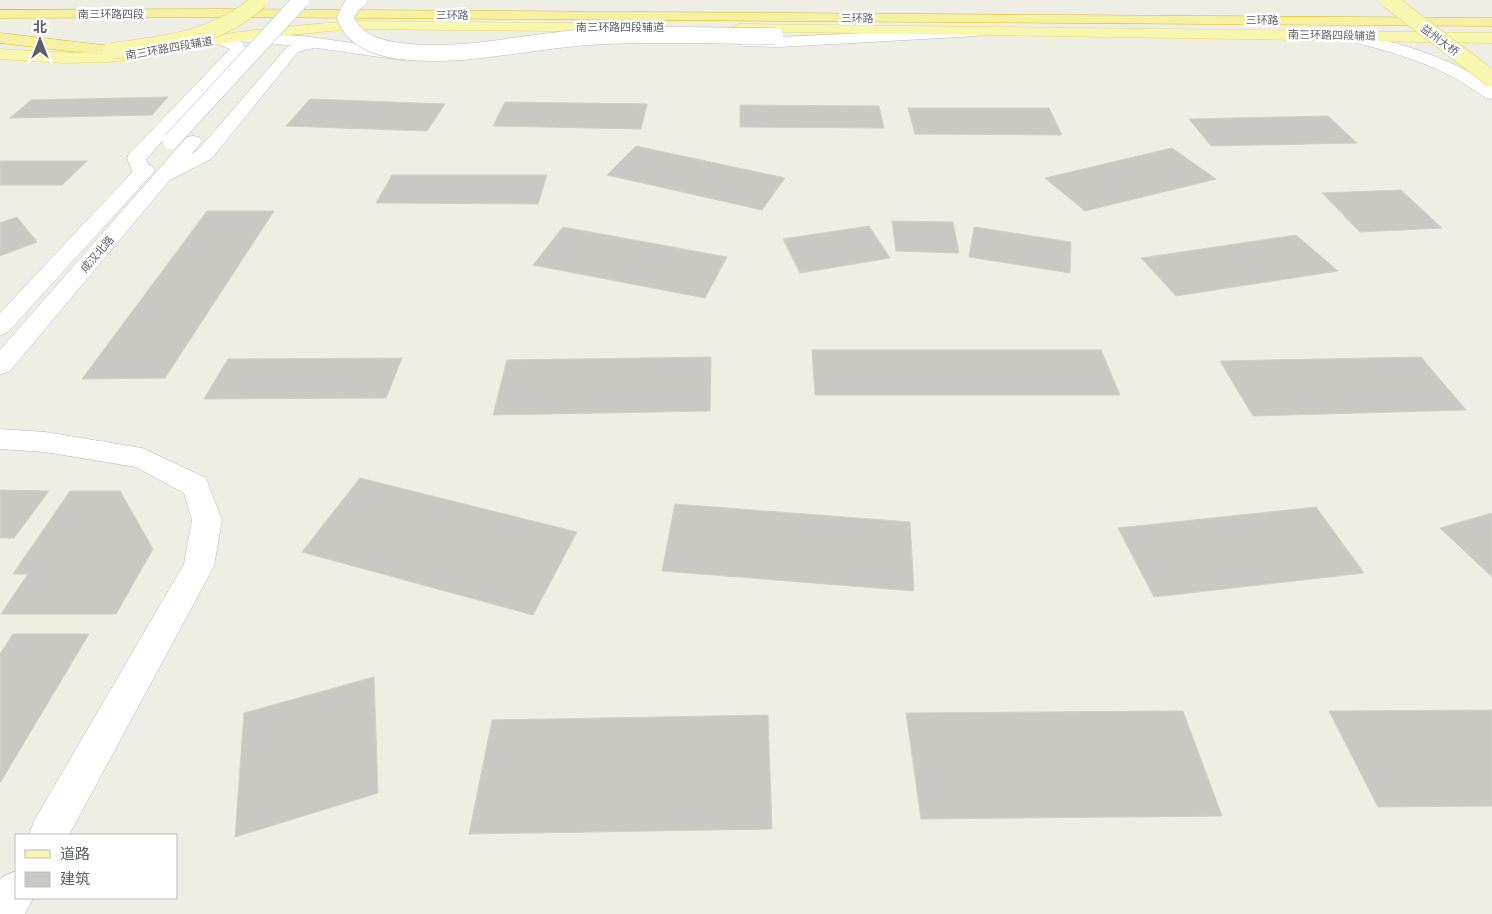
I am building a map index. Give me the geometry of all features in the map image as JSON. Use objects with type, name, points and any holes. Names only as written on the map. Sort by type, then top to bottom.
[{"type":"highway","points":[[1372,3],[1409,2]]},
{"type":"highway","points":[[0,24],[198,18],[223,13]]},
{"type":"highway","name":"南三环路四段","points":[[0,14],[223,13]]},
{"type":"highway","name":"三环路","points":[[223,13],[1492,22]]},
{"type":"highway","points":[[1088,19],[1195,33]]},
{"type":"highway","points":[[0,38],[111,51]]},
{"type":"main road","points":[[0,44],[83,51],[111,51],[161,45],[211,30],[232,20],[260,0]]},
{"type":"main road","name":"成汉北路","points":[[0,327],[301,0]]},
{"type":"main road","name":"成汉北路","points":[[0,366],[318,0]]},
{"type":"main road","name":"南三环路四段辅道","points":[[358,0],[352,5],[345,18],[349,29],[357,38],[377,46],[409,51],[439,52],[587,37],[877,37]]},
{"type":"main road","name":"益州大桥","points":[[1388,0],[1492,80]]},
{"type":"main road","name":"益州大桥","points":[[1409,2],[1492,65]]},
{"type":"main road","name":"南三环路四段辅道","points":[[0,54],[64,58],[107,57],[149,53],[218,39],[276,31],[352,25],[1023,30],[1492,38]]},
{"type":"main road","name":"南三环路四段辅道","points":[[218,39],[273,38],[374,53],[429,58],[650,40],[780,42],[1023,30]]},
{"type":"main road","points":[[1342,35],[1396,47],[1432,58],[1456,69],[1492,94]]},
{"type":"main road","points":[[218,39],[237,45],[238,50]]},
{"type":"main road","points":[[142,174],[136,158],[238,50],[259,41],[274,39],[290,41],[293,49]]},
{"type":"main road","points":[[166,175],[204,155],[293,49],[315,43]]},
{"type":"main road","points":[[0,439],[45,442],[142,458],[196,486],[208,520],[199,566],[49,834]]},
{"type":"main road","points":[[3,914],[15,893]]},
{"type":"building","points":[[168,97],[152,115],[10,118],[31,100]]},
{"type":"building","points":[[310,99],[445,104],[427,131],[286,126]]},
{"type":"building","points":[[505,102],[647,104],[641,129],[493,126]]},
{"type":"building","points":[[740,105],[879,106],[884,128],[740,127]]},
{"type":"building","points":[[908,108],[1049,108],[1062,135],[915,134]]},
{"type":"building","points":[[1328,116],[1357,143],[1211,146],[1189,119]]},
{"type":"building","points":[[636,146],[785,178],[762,210],[607,175]]},
{"type":"building","points":[[1172,148],[1216,179],[1085,211],[1045,178]]},
{"type":"building","points":[[0,161],[87,161],[62,185],[0,185]]},
{"type":"building","points":[[392,175],[547,175],[538,204],[376,203]]},
{"type":"building","points":[[1401,190],[1442,228],[1360,232],[1322,193]]},
{"type":"building","points":[[207,211],[274,211],[165,378],[82,379]]},
{"type":"building","points":[[17,217],[37,242],[0,256],[0,223]]},
{"type":"building","points":[[892,221],[953,222],[959,253],[896,251]]},
{"type":"building","points":[[869,226],[890,258],[800,273],[783,239]]},
{"type":"building","points":[[563,227],[727,257],[705,298],[533,265]]},
{"type":"building","points":[[974,227],[1071,242],[1070,273],[969,257]]},
{"type":"building","points":[[1296,235],[1338,271],[1176,296],[1141,258]]},
{"type":"building","points":[[812,350],[1101,350],[1120,395],[815,395]]},
{"type":"building","points":[[711,357],[710,411],[493,415],[507,360]]},
{"type":"building","points":[[1421,357],[1466,410],[1253,416],[1220,361]]},
{"type":"building","points":[[402,358],[386,398],[204,399],[228,359]]},
{"type":"building","points":[[360,478],[577,532],[533,615],[302,552]]},
{"type":"building","points":[[0,490],[49,491],[14,538],[0,538]]},
{"type":"building","points":[[70,491],[120,491],[153,549],[116,614],[1,614],[28,574],[13,574]]},
{"type":"building","points":[[675,504],[910,522],[914,591],[662,571]]},
{"type":"building","points":[[1316,507],[1364,573],[1154,597],[1118,528]]},
{"type":"building","points":[[1492,513],[1492,577],[1440,528]]},
{"type":"building","points":[[13,634],[89,634],[0,783],[0,654]]},
{"type":"building","points":[[374,677],[378,793],[235,837],[244,713]]},
{"type":"building","points":[[1492,710],[1492,806],[1378,807],[1329,711]]},
{"type":"building","points":[[1183,711],[1222,816],[921,819],[906,713]]},
{"type":"building","points":[[768,715],[772,829],[469,834],[492,720]]}]
